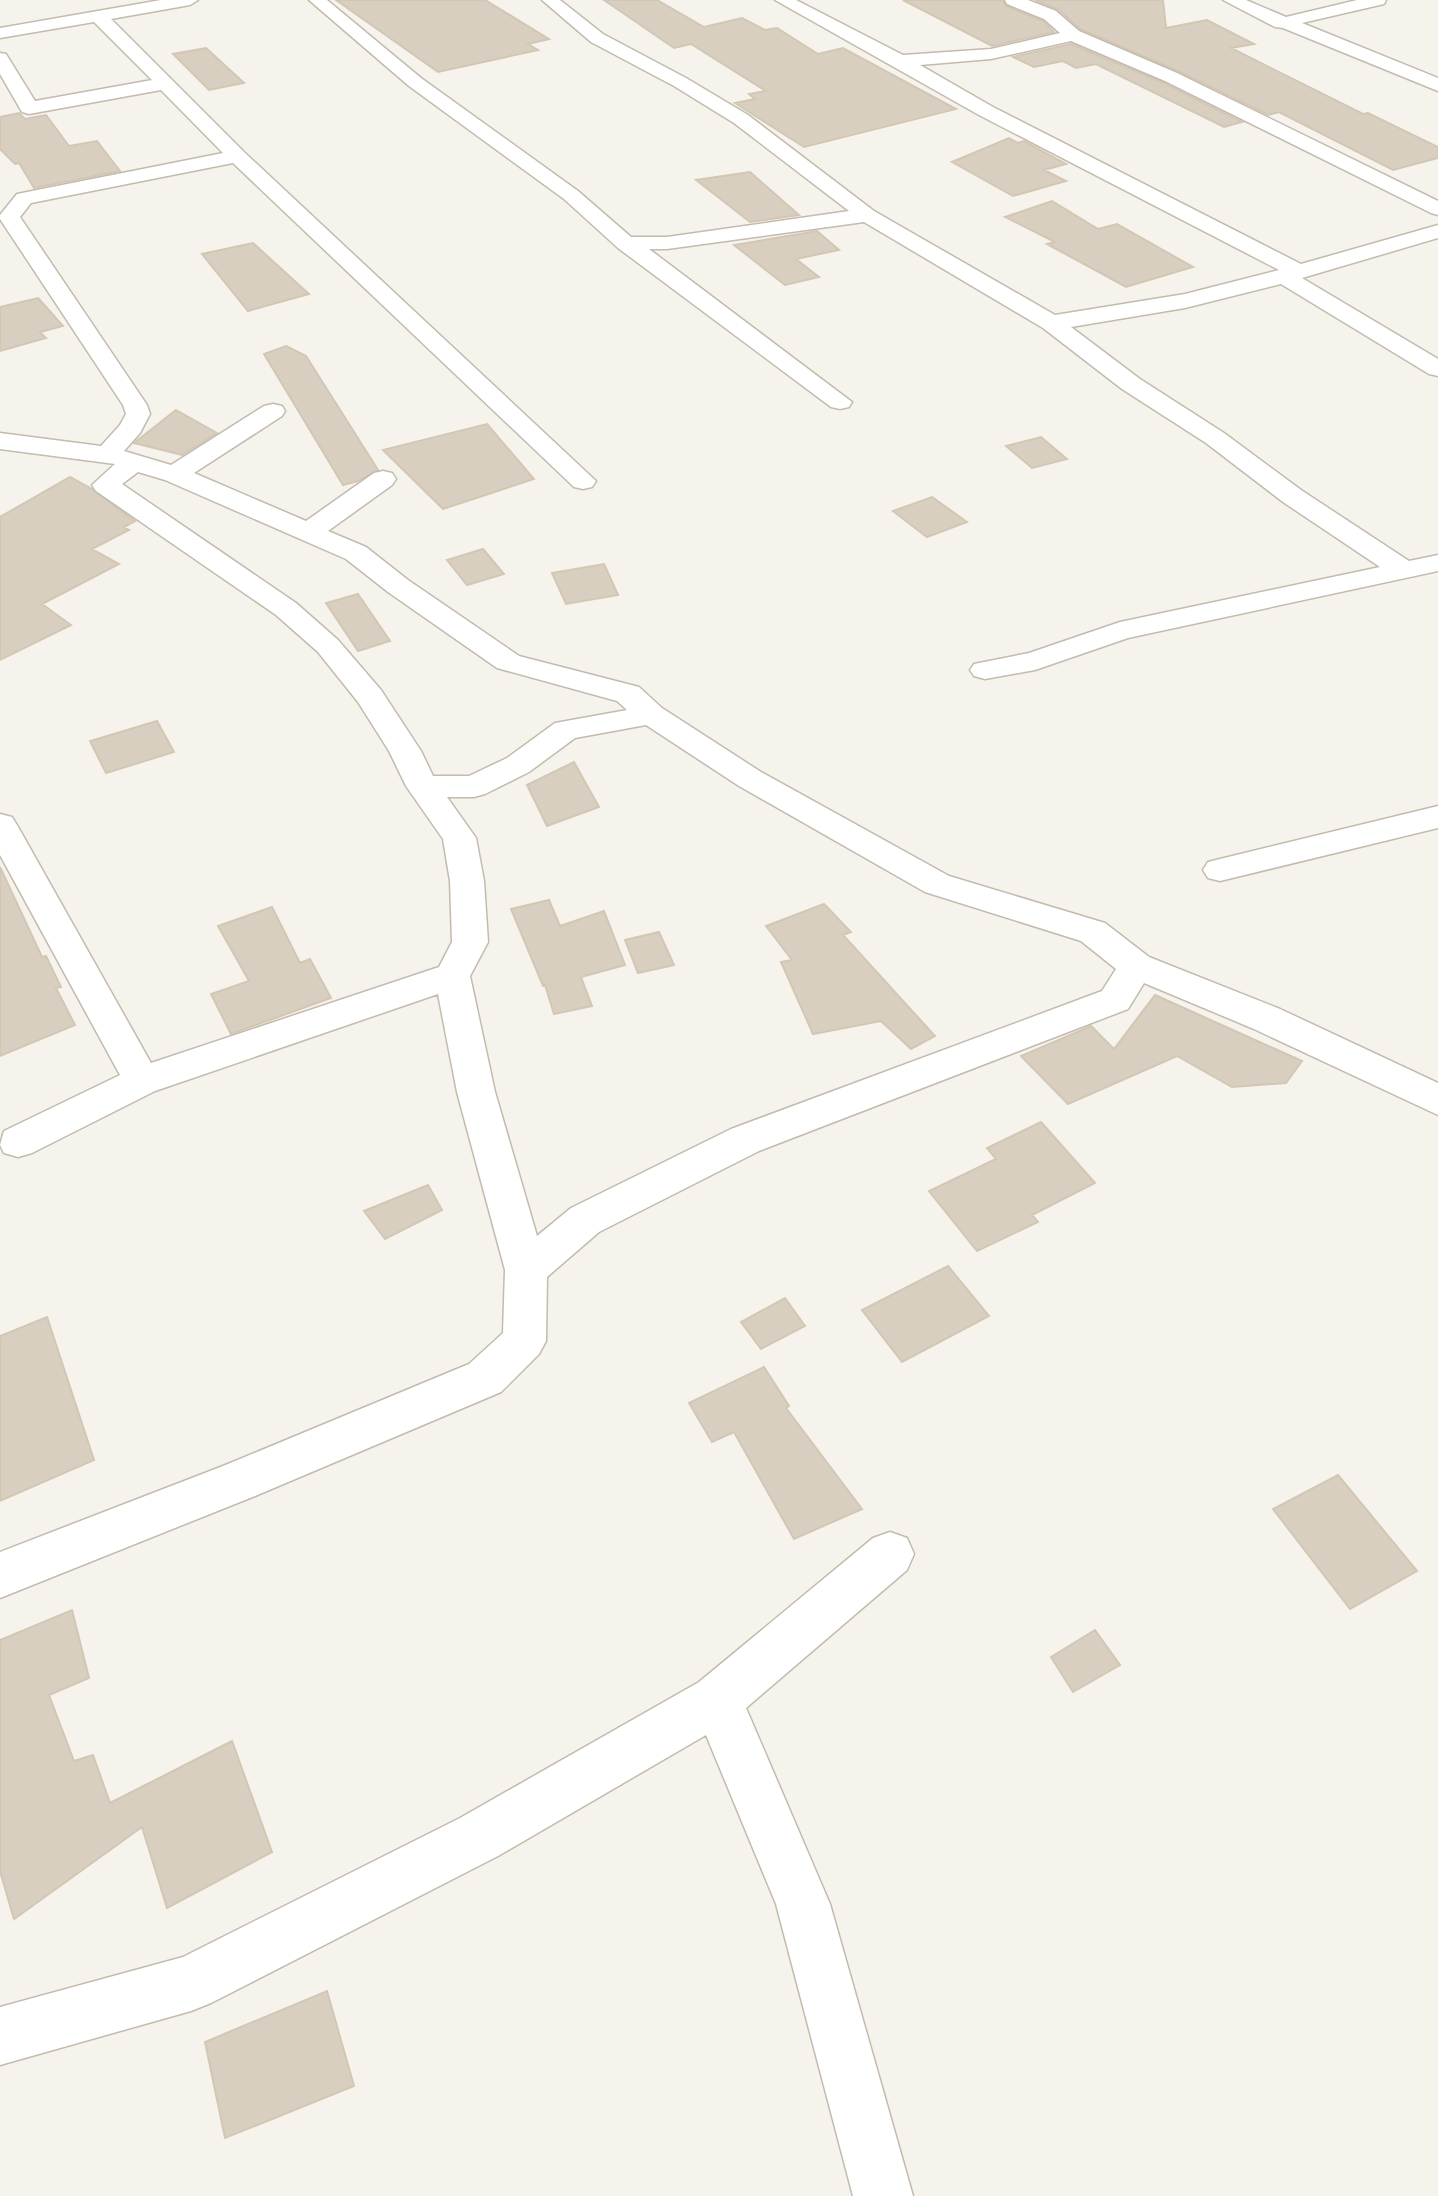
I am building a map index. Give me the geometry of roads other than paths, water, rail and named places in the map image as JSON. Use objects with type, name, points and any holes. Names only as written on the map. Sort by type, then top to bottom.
[{"type":"street","points":[[0,33],[190,0]]},
{"type":"street","points":[[317,0],[415,82],[571,195],[626,243],[840,402]]},
{"type":"street","points":[[550,0],[597,38],[680,82],[741,119],[867,215],[1051,324],[1131,384],[1215,438],[1293,496],[1404,570]]},
{"type":"street","points":[[783,0],[1290,273],[1438,369]]},
{"type":"street","points":[[1013,0],[1050,15],[1073,35],[1171,77],[1438,209]]},
{"type":"street","points":[[1231,0],[1281,23],[1438,85]]},
{"type":"street","points":[[1281,23],[1378,0]]},
{"type":"street","points":[[98,16],[237,156],[583,481]]},
{"type":"street","points":[[900,61],[991,54],[1073,35]]},
{"type":"street","points":[[0,58],[19,110],[167,83]]},
{"type":"street","points":[[0,1575],[239,1481],[485,1378],[524,1341],[526,1270],[476,1092],[452,976],[470,942],[467,881],[459,838],[422,786],[405,751],[370,696],[328,646],[286,609],[245,579],[105,485],[121,458],[138,414],[135,405],[9,216],[24,198],[237,156]]},
{"type":"street","points":[[626,243],[667,243],[867,215]]},
{"type":"street","points":[[1051,324],[1185,301],[1438,231]]},
{"type":"street","points":[[174,474],[273,411]]},
{"type":"street","points":[[0,442],[121,458],[174,474],[356,553],[398,586],[508,662],[628,694],[652,715],[750,779],[937,884],[1093,932],[1136,966],[1267,1019],[1438,1100]]},
{"type":"street","points":[[307,532],[383,479]]},
{"type":"street","points":[[985,670],[1035,661],[1120,631],[1438,563]]},
{"type":"street","points":[[422,786],[474,787],[518,765],[566,730],[652,715]]},
{"type":"street","points":[[1220,870],[1438,817]]},
{"type":"street","points":[[0,825],[142,1081]]},
{"type":"street","points":[[526,1270],[585,1220],[745,1140],[1115,1000],[1136,966]]},
{"type":"street","points":[[18,1142],[142,1081],[452,976]]},
{"type":"street","points":[[0,2036],[191,1983],[479,1837],[718,1700],[890,1554]]},
{"type":"street","points":[[718,1700],[803,1904],[883,2196]]}]
